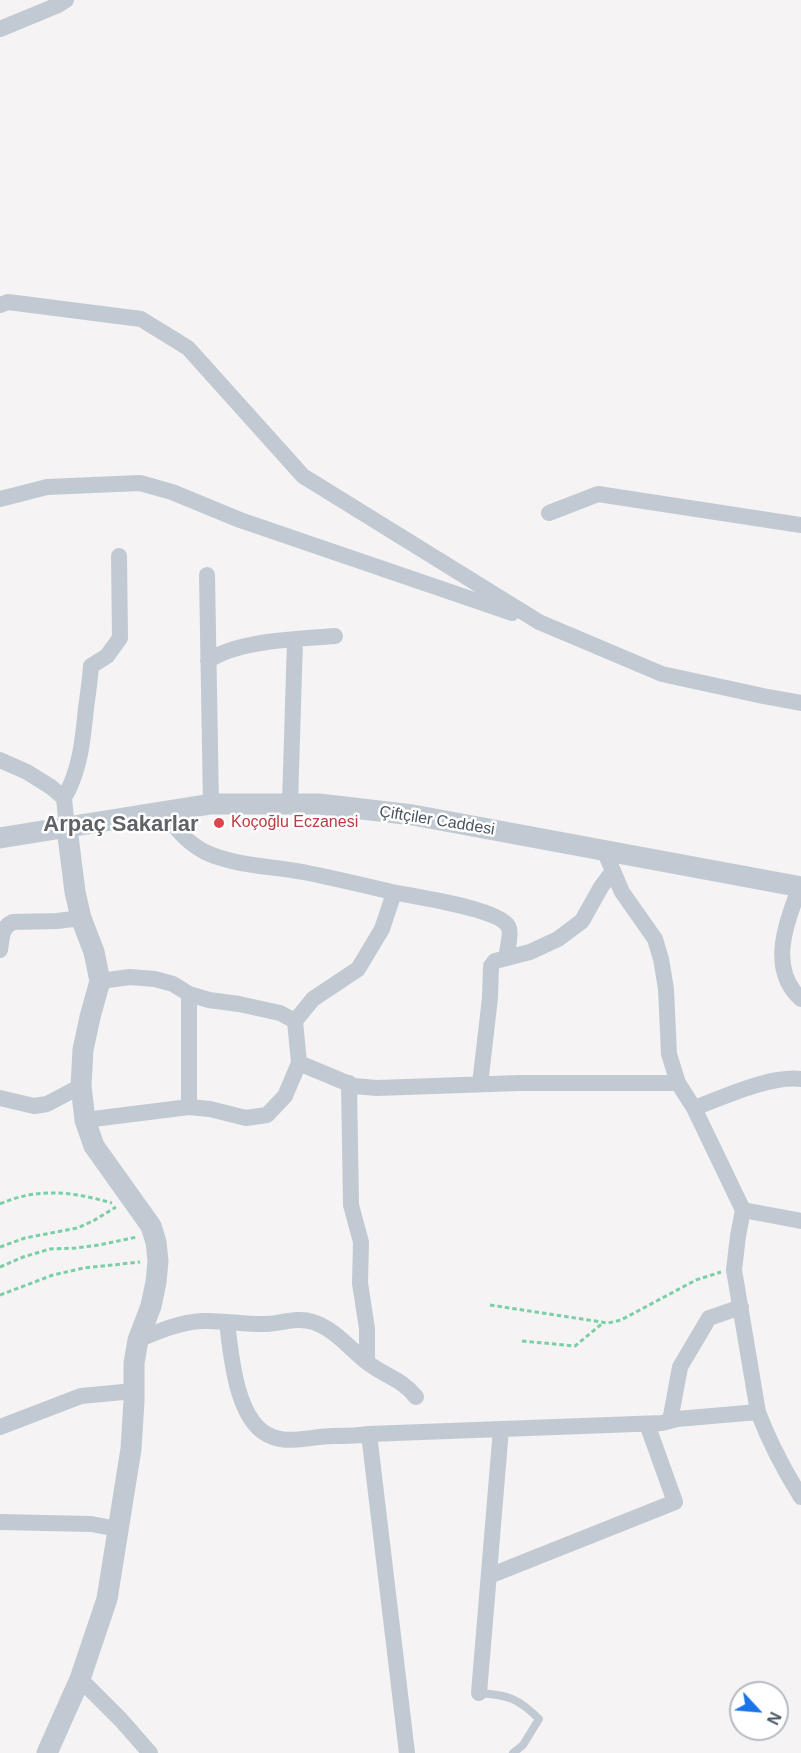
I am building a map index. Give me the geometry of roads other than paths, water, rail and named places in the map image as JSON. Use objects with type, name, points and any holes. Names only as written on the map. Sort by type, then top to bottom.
[{"type":"street","points":[[0,29],[58,6],[66,0]]},
{"type":"street","points":[[0,304],[8,302],[141,319],[188,348],[303,476],[539,622]]},
{"type":"street","points":[[0,500],[47,488],[140,483],[172,492],[251,524],[539,622],[662,674],[801,703]]},
{"type":"street","points":[[549,513],[598,494],[801,525]]},
{"type":"street","points":[[47,1753],[81,1679],[107,1599],[131,1449],[138,1340],[151,1306],[158,1261],[151,1226],[94,1146],[85,1120],[81,1086],[83,1050],[100,981],[94,952],[81,918],[75,892],[64,798],[71,787],[79,760],[91,666],[107,657],[120,638],[119,556]]},
{"type":"street","points":[[207,575],[211,804]]},
{"type":"street","points":[[208,661],[215,656],[251,645],[335,636]]},
{"type":"street","points":[[290,803],[296,640]]},
{"type":"street","points":[[0,760],[27,771],[64,798]]},
{"type":"street","name":"Çiftçiler Caddesi","points":[[0,838],[211,804],[319,804],[413,815],[800,887]]},
{"type":"street","points":[[164,811],[178,833],[205,852],[228,859],[436,899],[494,916],[510,930],[506,958]]},
{"type":"street","points":[[604,850],[622,891],[655,939],[666,989],[669,1054],[678,1083],[694,1108],[743,1210],[734,1270],[758,1412],[765,1432],[799,1488]]},
{"type":"street","points":[[480,1084],[490,998],[491,966],[495,961],[530,952],[558,939],[582,921],[613,871]]},
{"type":"street","points":[[800,887],[787,925],[781,954],[786,976],[795,994],[801,999]]},
{"type":"street","points":[[85,1120],[189,1107],[210,1109],[246,1118],[267,1114],[285,1096],[299,1063],[295,1021],[313,999],[358,969],[382,929],[394,892]]},
{"type":"street","points":[[0,950],[3,930],[7,924],[81,918]]},
{"type":"street","points":[[100,981],[130,977],[155,979],[173,984],[189,994],[209,1000],[239,1004],[279,1014],[295,1021]]},
{"type":"street","points":[[189,994],[189,1107]]},
{"type":"street","points":[[299,1063],[354,1086],[394,1088],[480,1084],[678,1083]]},
{"type":"street","points":[[694,1108],[761,1084],[789,1077],[801,1079]]},
{"type":"street","points":[[349,1083],[351,1204],[361,1242],[360,1283],[367,1329],[367,1362]]},
{"type":"street","points":[[0,1098],[34,1106],[46,1104],[81,1086]]},
{"type":"street","points":[[743,1210],[801,1221]]},
{"type":"street","points":[[670,1421],[680,1367],[709,1318],[741,1307]]},
{"type":"street","points":[[138,1340],[186,1323],[205,1321],[268,1324],[299,1320],[312,1321],[334,1333],[367,1362],[409,1387],[416,1397]]},
{"type":"street","points":[[227,1322],[238,1392],[260,1431],[282,1440],[369,1434],[648,1424],[758,1412]]},
{"type":"street","points":[[0,1427],[81,1396],[134,1391]]},
{"type":"street","points":[[489,1576],[675,1502],[648,1424]]},
{"type":"street","points":[[479,1693],[501,1429]]},
{"type":"street","points":[[369,1434],[407,1753]]},
{"type":"street","points":[[0,1522],[91,1524],[118,1528]]},
{"type":"street","points":[[81,1679],[150,1753]]},
{"type":"lane","points":[[479,1693],[501,1694],[523,1703],[539,1719],[523,1745],[513,1753]]},
{"type":"place","name":"Koçoğlu Eczanesi","points":[[219,823]]},
{"type":"district","name":"Arpaç Sakarlar","points":[[121,825]]}]
